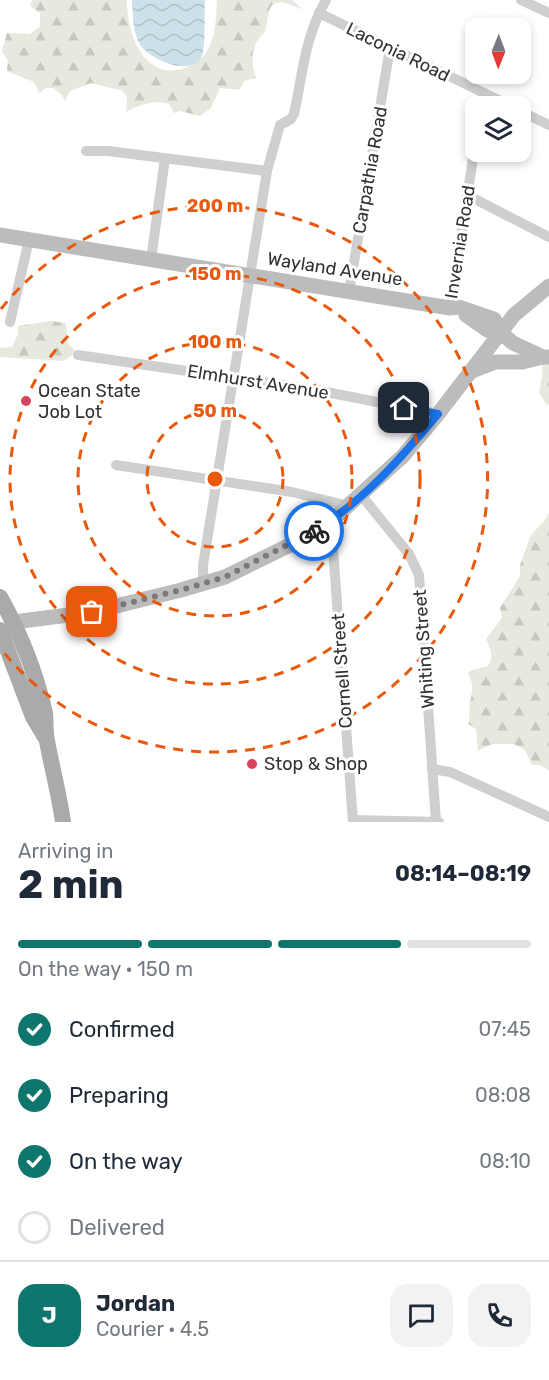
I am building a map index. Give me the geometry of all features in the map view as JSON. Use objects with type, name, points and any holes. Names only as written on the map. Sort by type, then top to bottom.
[{"type":"main road","name":"Wayland Avenue","points":[[0,235],[450,308],[470,316],[487,330],[500,332],[513,342],[546,357]]},
{"type":"main road","points":[[5,625],[76,615],[203,583],[235,572],[294,543],[331,521],[403,456],[522,306],[549,286]]},
{"type":"main road","points":[[470,372],[495,362],[522,362],[546,357]]},
{"type":"main road","points":[[0,597],[5,625],[28,683],[45,715],[46,738],[59,791],[63,822]]},
{"type":"street","points":[[203,583],[203,565],[232,378],[267,171],[280,125],[291,119],[294,114],[304,52],[326,0]]},
{"type":"street","points":[[521,0],[549,13]]},
{"type":"street","name":"Laconia Road","points":[[319,13],[489,96]]},
{"type":"street","name":"Carpathia Road","points":[[349,292],[390,48]]},
{"type":"street","points":[[531,116],[549,125]]},
{"type":"street","points":[[86,151],[267,171]]},
{"type":"street","points":[[151,260],[165,158]]},
{"type":"street","name":"Invernia Road","points":[[450,308],[472,162]]},
{"type":"street","points":[[466,195],[549,237]]},
{"type":"street","points":[[10,322],[29,240]]},
{"type":"street","name":"Elmhurst Avenue","points":[[78,355],[316,390],[438,414]]},
{"type":"street","points":[[116,465],[292,492],[349,506]]},
{"type":"street","name":"Whiting Street","points":[[361,495],[414,562],[419,575],[437,822]]},
{"type":"street","name":"Cornell Street","points":[[331,521],[353,821]]},
{"type":"street","points":[[432,768],[450,772],[549,817]]},
{"type":"street","points":[[353,821],[437,822]]},
{"type":"green space","points":[[32,0],[127,0],[129,24],[138,48],[154,66],[164,70],[185,68],[205,54],[213,35],[217,0],[292,0],[302,9],[282,2],[273,4],[265,30],[255,44],[253,64],[256,78],[244,81],[239,90],[220,88],[211,108],[200,116],[180,111],[174,113],[169,104],[158,102],[141,105],[126,112],[127,98],[123,91],[91,83],[70,91],[65,101],[62,95],[53,88],[46,88],[39,93],[34,82],[7,71],[8,61],[2,51],[7,33],[30,34],[40,26],[40,13],[30,6]]},
{"type":"green space","points":[[51,321],[66,323],[68,343],[76,352],[64,361],[0,357],[0,348],[12,347],[18,334],[18,326]]},
{"type":"green space","points":[[543,357],[549,357],[549,404],[547,405],[539,393]]},
{"type":"green space","points":[[549,513],[549,770],[539,765],[532,765],[525,750],[514,744],[492,744],[478,751],[476,729],[468,724],[472,688],[468,673],[488,666],[491,652],[486,639],[502,618],[500,608],[520,576],[520,565],[531,535]]},
{"type":"water","points":[[132,0],[205,0],[203,52],[197,62],[189,66],[172,65],[146,51],[136,35]]},
{"type":"way so far","points":[[92,612],[225,577],[314,531]]},
{"type":"place","name":"Ocean State Job Lot","points":[[26,401]]},
{"type":"place","name":"Stop & Shop","points":[[252,764]]},
{"type":"route","points":[[314,531],[349,506],[403,456],[438,414],[404,408]]}]
